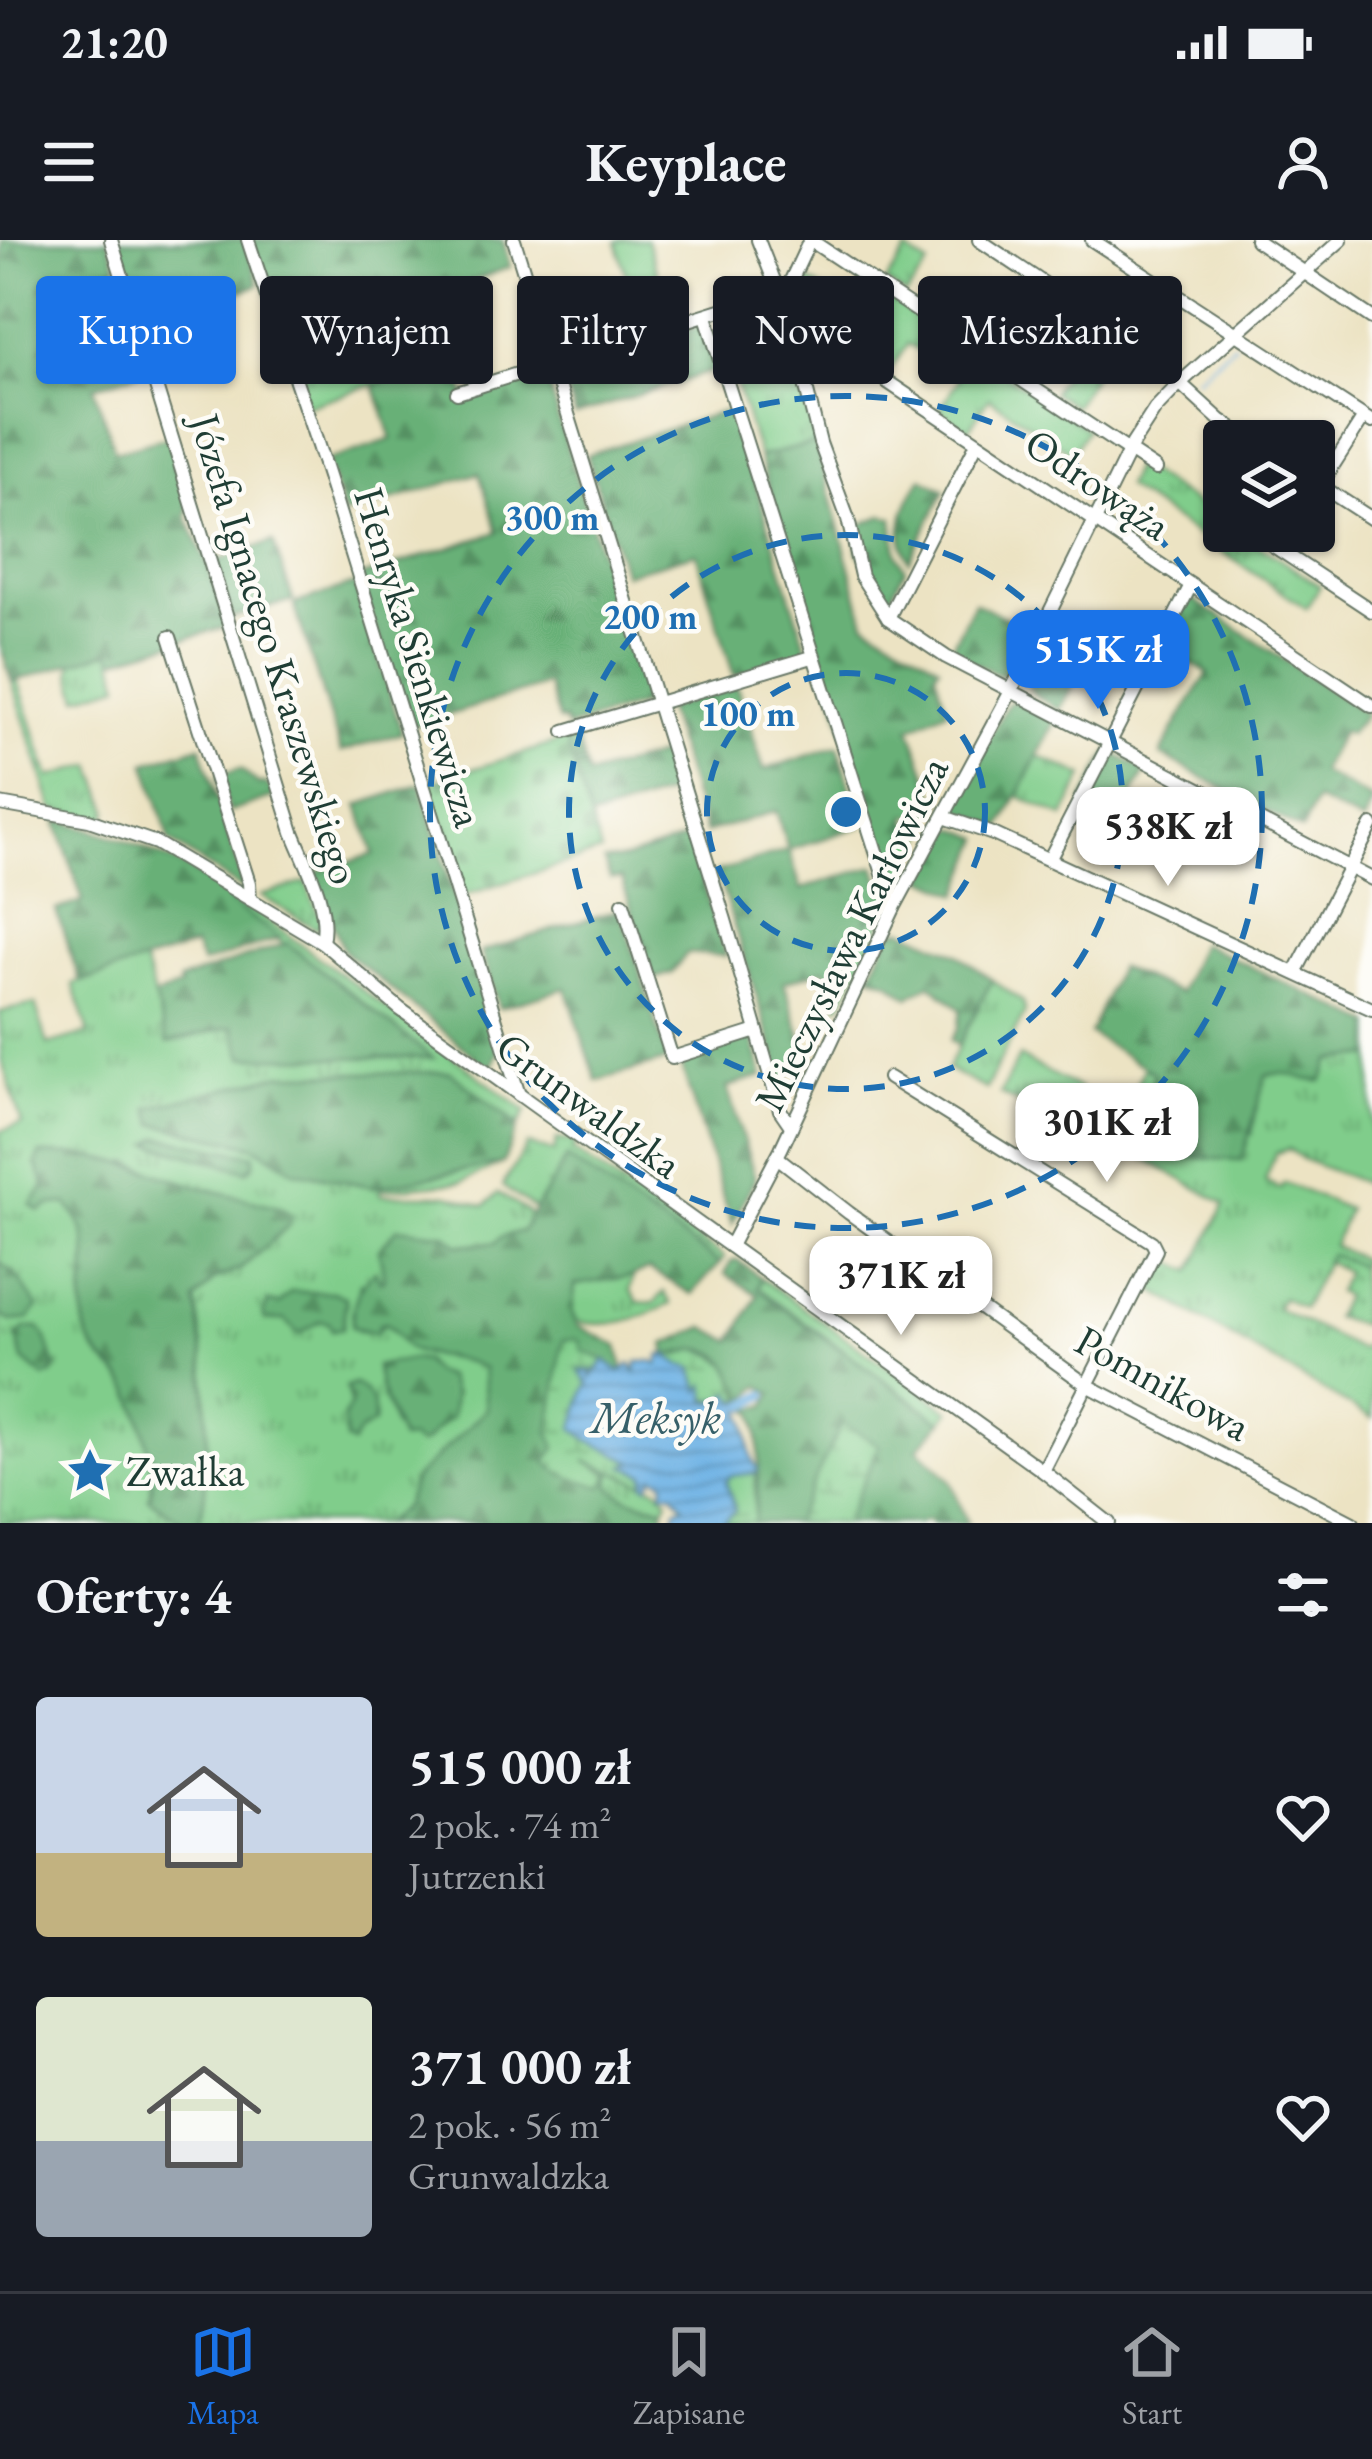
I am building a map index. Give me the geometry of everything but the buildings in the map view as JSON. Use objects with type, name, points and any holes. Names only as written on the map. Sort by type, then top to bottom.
[{"type":"street","name":"Józefa Ignacego Kraszewskiego","points":[[111,240],[293,832],[322,907],[322,942]]},
{"type":"street","name":"Henryka Sienkiewicza","points":[[248,240],[328,478],[519,1096]]},
{"type":"street","points":[[514,240],[525,276]]},
{"type":"street","points":[[758,240],[772,276]]},
{"type":"street","points":[[794,276],[810,240],[1156,469]]},
{"type":"street","points":[[979,240],[1033,276]]},
{"type":"street","points":[[1091,240],[1368,420],[1335,463]]},
{"type":"street","points":[[1256,240],[1372,318]]},
{"type":"street","name":"Mieczysława Karłowicza","points":[[1182,381],[1341,240]]},
{"type":"street","points":[[689,321],[713,313]]},
{"type":"street","points":[[706,316],[894,908]]},
{"type":"street","points":[[457,393],[517,374]]},
{"type":"street","points":[[557,384],[780,1110],[791,1126]]},
{"type":"street","points":[[805,384],[820,443],[848,518],[861,576],[888,618],[946,657],[1372,879]]},
{"type":"street","name":"Odrowąża","points":[[889,384],[1372,706]]},
{"type":"street","points":[[1179,384],[1220,420]]},
{"type":"street","name":"Mieczysława Karłowicza","points":[[730,1246],[894,908],[1010,691],[1129,450],[1155,409],[1179,384]]},
{"type":"street","points":[[888,618],[977,443]]},
{"type":"street","points":[[1335,498],[1372,519]]},
{"type":"street","points":[[1283,552],[1372,611]]},
{"type":"street","points":[[1049,860],[1190,585]]},
{"type":"street","points":[[170,637],[250,898]]},
{"type":"street","points":[[565,730],[812,657]]},
{"type":"street","name":"Grunwaldzka","points":[[0,805],[74,817],[136,834],[322,942],[400,1009],[1109,1523]]},
{"type":"street","points":[[944,817],[993,834],[1372,1009]]},
{"type":"street","points":[[1294,973],[1372,825]]},
{"type":"street","points":[[623,903],[672,1058],[757,1031]]},
{"type":"street","points":[[889,1078],[1152,1241],[1155,1258],[1043,1471]]},
{"type":"street","name":"Pomnikowa","points":[[777,1156],[1087,1384],[1336,1519],[1353,1523]]},
{"type":"green space","points":[[2,240],[108,240],[117,266],[86,276],[36,276],[36,384],[103,384],[94,387],[115,452],[169,436],[188,499],[187,519],[228,626],[114,660],[110,651],[12,682],[0,644]]},
{"type":"green space","points":[[114,240],[245,240],[259,285],[236,293],[236,276],[126,276]]},
{"type":"green space","points":[[250,240],[503,240],[510,267],[486,276],[262,276]]},
{"type":"green space","points":[[647,240],[658,276],[627,276],[616,242]]},
{"type":"green space","points":[[907,251],[928,265],[907,295],[894,287],[894,276],[890,276]]},
{"type":"green space","points":[[894,302],[918,317],[918,351],[908,344],[894,364]]},
{"type":"green space","points":[[705,324],[713,348],[713,371],[689,379],[689,329]]},
{"type":"green space","points":[[517,381],[547,384],[647,703],[567,728],[564,720],[559,721],[547,684],[407,728],[359,577],[498,532],[479,473],[344,515],[326,461],[392,439],[374,385],[454,384],[462,386],[466,396]]},
{"type":"green space","points":[[299,384],[375,384],[306,406]]},
{"type":"green space","points":[[566,384],[673,384],[575,415]]},
{"type":"green space","points":[[736,384],[801,384],[816,443],[759,457]]},
{"type":"green space","points":[[955,384],[1019,384],[1087,429],[1072,453],[989,398],[968,430],[939,411]]},
{"type":"green space","points":[[1057,384],[1088,384],[1074,406],[1052,392]]},
{"type":"green space","points":[[732,409],[808,652],[734,676],[696,553],[624,574],[587,455]]},
{"type":"green space","points":[[816,443],[865,622],[939,665],[935,672],[947,710],[910,728],[937,801],[943,801],[932,813],[908,816],[902,860],[892,881],[759,457]]},
{"type":"green space","points":[[1135,464],[1203,508],[1203,539],[1125,487]]},
{"type":"green space","points":[[922,478],[945,490],[909,561],[902,539],[904,518]]},
{"type":"green space","points":[[884,515],[893,518],[897,554],[905,569],[888,602],[858,552],[856,527]]},
{"type":"green space","points":[[273,542],[293,600],[233,618],[215,561]]},
{"type":"green space","points":[[1222,552],[1269,552],[1320,586],[1306,608]]},
{"type":"green space","points":[[355,584],[402,733],[341,752],[294,604]]},
{"type":"green space","points":[[1188,596],[1366,714],[1349,734],[1342,731],[1320,772],[1372,800],[1363,823],[1316,800],[1302,830],[1161,755],[1208,673],[1175,655],[1180,646],[1166,639]]},
{"type":"green space","points":[[974,602],[1031,630],[1010,672],[1001,676],[950,650]]},
{"type":"green space","points":[[111,651],[121,684],[79,697],[71,671],[74,662]]},
{"type":"green space","points":[[1038,652],[1080,673],[1060,709],[1030,688],[1029,674]]},
{"type":"green space","points":[[18,680],[50,777],[93,765],[109,810],[105,821],[53,809],[12,682]]},
{"type":"green space","points":[[737,686],[764,770],[838,746],[862,826],[789,850],[801,889],[875,866],[885,895],[832,988],[825,969],[784,982],[805,1048],[784,1083],[717,872],[788,850],[776,811],[705,833],[666,709]]},
{"type":"green space","points":[[1017,701],[1055,722],[1001,828],[956,808],[955,802],[1008,703]]},
{"type":"green space","points":[[574,731],[588,776],[662,754],[674,792],[590,819],[563,734]]},
{"type":"green space","points":[[565,740],[601,852],[463,896],[425,784]]},
{"type":"green space","points":[[201,746],[245,888],[170,841],[146,763]]},
{"type":"green space","points":[[1109,751],[1146,771],[1118,821],[1082,802]]},
{"type":"green space","points":[[1038,756],[1084,776],[1064,817],[1018,796]]},
{"type":"green space","points":[[240,769],[277,796],[230,812],[217,777]]},
{"type":"green space","points":[[420,784],[491,1016],[498,1050],[493,1065],[484,1064],[344,951],[313,874],[374,854],[359,805]]},
{"type":"green space","points":[[908,822],[928,829],[837,1005],[832,988],[854,953]]},
{"type":"green space","points":[[57,823],[131,843],[191,871],[235,896],[231,903],[280,938],[202,964],[194,946],[80,982],[56,910],[83,901]]},
{"type":"green space","points":[[956,828],[982,838],[959,894],[924,878],[949,831]]},
{"type":"green space","points":[[688,838],[726,956],[687,953],[672,973],[653,979],[622,879],[610,879],[604,861],[625,859]]},
{"type":"green space","points":[[306,882],[322,924],[316,929],[261,896]]},
{"type":"green space","points":[[235,896],[526,1111],[518,1126],[450,1072],[155,1124],[254,1146],[296,1171],[374,1187],[503,1163],[462,1182],[379,1190],[381,1195],[448,1195],[485,1206],[498,1193],[532,1215],[522,1231],[495,1243],[458,1245],[398,1228],[384,1246],[384,1280],[360,1283],[355,1309],[358,1331],[376,1333],[385,1323],[414,1351],[466,1359],[483,1368],[486,1410],[415,1478],[404,1507],[385,1523],[198,1523],[206,1478],[207,1414],[195,1301],[214,1280],[241,1269],[290,1224],[129,1162],[45,1185],[50,1205],[67,1203],[84,1235],[86,1330],[92,1346],[125,1382],[136,1405],[149,1458],[149,1499],[184,1523],[0,1523],[0,1131],[22,1124],[1,1059],[0,1012],[35,1004],[48,1045],[89,1033],[73,984],[144,962],[168,1043],[234,1026],[243,1057],[431,1057],[231,903]],"holes":[[[447,1377],[451,1390],[427,1441],[410,1439],[394,1427],[383,1385]]]},
{"type":"green space","points":[[620,909],[668,1060],[597,1081],[566,988],[499,1008],[481,952]]},
{"type":"green space","points":[[902,929],[958,954],[992,980],[958,1046],[951,1040],[961,1009],[930,984],[909,997],[890,982],[870,975],[891,933]]},
{"type":"green space","points":[[287,943],[433,1058],[243,1057],[233,1026],[167,1043],[154,996],[180,987],[179,981]]},
{"type":"green space","points":[[1200,943],[1372,1024],[1372,1056],[1331,1060],[1322,1081],[1266,1075],[1242,1160],[1193,1158],[1164,1148],[1153,1123],[1154,1073],[1090,1034],[1118,967],[1179,993]]},
{"type":"green space","points":[[992,980],[1023,1002],[1025,1012],[986,1089],[947,1069]]},
{"type":"green space","points":[[752,1036],[763,1076],[727,1087],[755,1178],[732,1224],[679,1059]]},
{"type":"green space","points":[[1372,1056],[1372,1186],[1304,1160],[1289,1149],[1276,1153],[1265,1181],[1279,1188],[1285,1183],[1348,1209],[1333,1246],[1361,1259],[1360,1266],[1330,1254],[1303,1308],[1282,1297],[1276,1308],[1361,1350],[1367,1343],[1372,1348],[1372,1419],[1147,1287],[1162,1257],[1192,1271],[1225,1204],[1109,1138],[1145,1067],[1154,1073],[1151,1090],[1252,1134],[1266,1075],[1318,1070],[1331,1060]]},
{"type":"green space","points":[[1019,1057],[1080,1089],[1062,1126],[1000,1094]]},
{"type":"green space","points":[[450,1072],[518,1126],[503,1163],[374,1187],[296,1171],[254,1146],[155,1124],[149,1108],[282,1074]]},
{"type":"green space","points":[[159,1137],[254,1155],[254,1165],[247,1171],[150,1144]]},
{"type":"green space","points":[[557,1139],[577,1142],[572,1150],[724,1257],[720,1263],[567,1158],[535,1209],[502,1186],[528,1145],[554,1152]]},
{"type":"green space","points":[[40,1154],[117,1162],[282,1208],[291,1215],[290,1224],[240,1269],[213,1280],[195,1301],[207,1414],[206,1478],[198,1523],[184,1523],[149,1499],[149,1458],[136,1405],[125,1382],[97,1352],[86,1330],[87,1250],[78,1220],[67,1204],[40,1211],[31,1205],[45,1185],[36,1164]]},
{"type":"green space","points":[[567,1158],[720,1263],[692,1294],[649,1269],[575,1285],[572,1313],[577,1325],[618,1346],[623,1368],[614,1371],[564,1341],[561,1351],[550,1432],[556,1448],[546,1461],[583,1459],[612,1471],[609,1485],[634,1500],[664,1508],[663,1518],[670,1523],[385,1523],[404,1507],[415,1478],[486,1410],[483,1368],[414,1351],[386,1323],[379,1325],[377,1333],[352,1327],[354,1304],[364,1283],[375,1271],[384,1280],[379,1249],[398,1228],[445,1234],[458,1245],[495,1243],[522,1231]]},
{"type":"green space","points":[[1330,1254],[1360,1266],[1362,1325],[1334,1317],[1345,1296],[1337,1292],[1346,1272],[1326,1261]]},
{"type":"green space","points":[[737,1260],[761,1278],[758,1288],[780,1306],[942,1422],[918,1448],[950,1480],[968,1523],[927,1519],[845,1523],[879,1446],[842,1424],[794,1523],[754,1523],[758,1440],[754,1413],[748,1409],[766,1406],[773,1393],[760,1386],[746,1401],[728,1365],[716,1353],[697,1349],[667,1354],[665,1344],[705,1327],[732,1341],[758,1295],[725,1274]]},
{"type":"green space","points":[[0,1263],[15,1274],[38,1307],[29,1319],[11,1321],[0,1315]]},
{"type":"green space","points":[[633,1276],[630,1290],[638,1302],[654,1303],[664,1292],[671,1304],[624,1321],[576,1321],[572,1313],[575,1285]]},
{"type":"green space","points":[[761,1278],[950,1411],[942,1422],[758,1288]]},
{"type":"green space","points":[[291,1292],[333,1292],[346,1298],[343,1328],[332,1330],[321,1321],[299,1334],[284,1320],[265,1320],[268,1302],[279,1304]]},
{"type":"green space","points":[[26,1328],[39,1328],[56,1365],[44,1378],[23,1360],[17,1336]]},
{"type":"green space","points":[[563,1341],[580,1341],[582,1351],[605,1360],[590,1378],[592,1371],[580,1371],[589,1385],[574,1428],[636,1463],[625,1466],[646,1474],[644,1484],[585,1460],[610,1474],[603,1486],[588,1483],[546,1461],[556,1448],[550,1432]]},
{"type":"green space","points":[[696,1349],[728,1365],[746,1401],[706,1399],[705,1387],[700,1392],[685,1368],[667,1354]]},
{"type":"green space","points":[[424,1361],[433,1372],[447,1377],[454,1395],[451,1418],[419,1445],[401,1440],[376,1366]]},
{"type":"green space","points":[[355,1384],[371,1400],[374,1423],[359,1432],[352,1444],[346,1440],[343,1418],[351,1405],[346,1387]]},
{"type":"green space","points":[[842,1423],[879,1445],[845,1523],[794,1523]]},
{"type":"green space","points":[[612,1471],[659,1489],[668,1500],[664,1508],[615,1490],[609,1485]]},
{"type":"green space","points":[[756,1473],[754,1523],[723,1523],[733,1503],[726,1482],[730,1476]]},
{"type":"water","name":"Meksyk","points":[[667,1354],[693,1368],[700,1391],[705,1385],[707,1400],[715,1402],[731,1393],[738,1402],[746,1401],[748,1409],[742,1411],[758,1469],[730,1476],[726,1482],[735,1510],[723,1523],[674,1520],[676,1509],[684,1505],[673,1493],[663,1492],[665,1482],[654,1476],[649,1486],[645,1484],[645,1474],[625,1466],[634,1462],[573,1428],[589,1385],[580,1371],[592,1371],[591,1378],[605,1360],[620,1372],[630,1364],[636,1372],[637,1362],[658,1365],[660,1356]]},
{"type":"waterway","points":[[1196,378],[1234,344]]},
{"type":"waterway","points":[[747,1405],[765,1395]]},
{"type":"place","name":"Zwałka","points":[[90,1471]]}]
